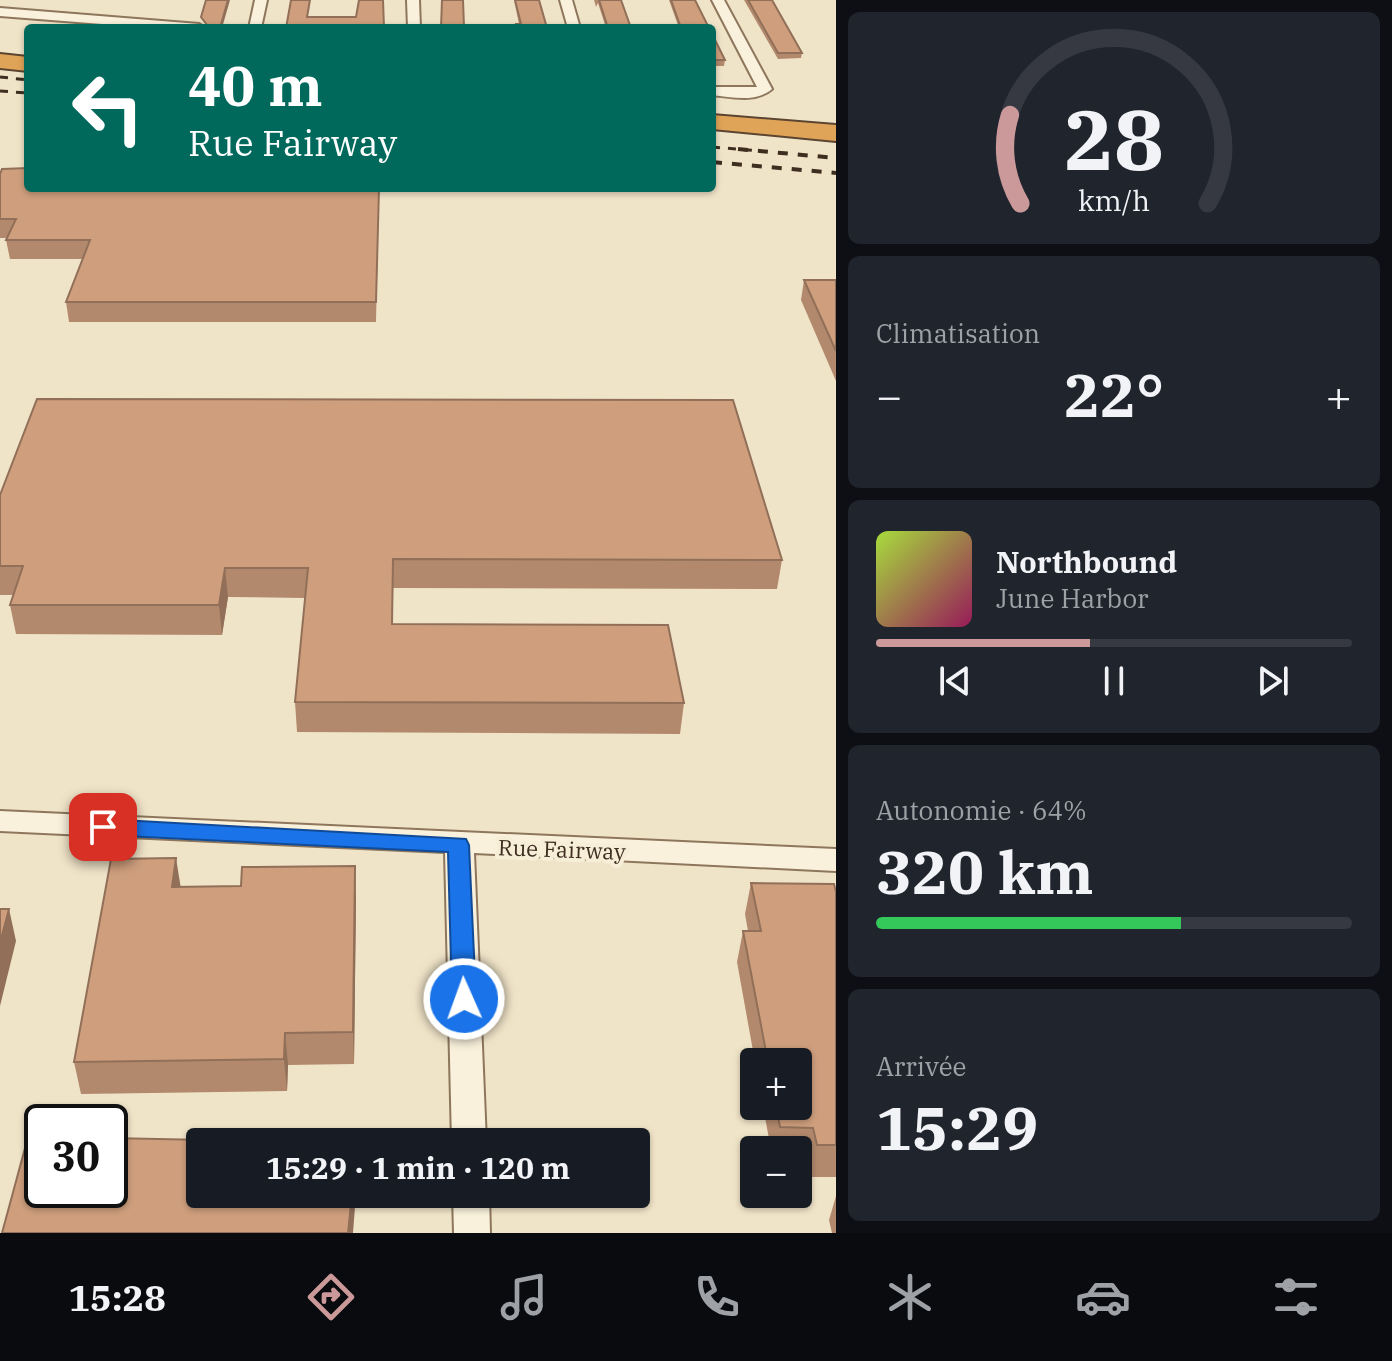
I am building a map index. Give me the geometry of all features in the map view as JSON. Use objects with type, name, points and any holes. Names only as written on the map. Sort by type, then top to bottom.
[{"type":"highway","points":[[0,51],[24,53]]},
{"type":"highway","points":[[0,61],[24,64]]},
{"type":"highway","points":[[716,100],[788,104]]},
{"type":"highway","points":[[716,111],[836,121]]},
{"type":"highway","points":[[716,122],[836,133]]},
{"type":"highway","points":[[716,131],[836,142]]},
{"type":"street","points":[[256,24],[261,0]]},
{"type":"street","points":[[413,0],[414,24]]},
{"type":"street","points":[[566,0],[573,24]]},
{"type":"street","points":[[716,91],[755,94],[764,91],[718,0]]},
{"type":"street","points":[[0,12],[149,24]]},
{"type":"street","name":"Rue Fairway","points":[[0,821],[459,845],[836,860]]},
{"type":"street","points":[[459,845],[469,1128]]},
{"type":"street","points":[[471,1208],[472,1233]]},
{"type":"building","points":[[206,0],[228,0],[221,24],[206,24],[201,17]]},
{"type":"building","points":[[291,0],[310,0],[307,17],[356,17],[359,0],[383,0],[384,24],[287,24]]},
{"type":"building","points":[[442,0],[463,0],[464,24],[441,24]]},
{"type":"building","points":[[515,0],[539,0],[546,24],[521,24]]},
{"type":"building","points":[[599,0],[621,0],[630,24],[607,24]]},
{"type":"building","points":[[671,0],[695,0],[707,24],[680,24]]},
{"type":"building","points":[[748,0],[772,0],[802,53],[778,53]]},
{"type":"building","points":[[716,42],[725,60],[716,60]]},
{"type":"building","points":[[24,168],[24,192],[379,192],[376,302],[66,302],[90,240],[6,240],[16,219],[0,219],[2,169]]},
{"type":"building","points":[[804,280],[836,280],[836,351]]},
{"type":"building","points":[[37,399],[733,400],[782,560],[393,559],[392,624],[668,625],[684,703],[295,702],[308,568],[225,568],[219,605],[10,605],[23,566],[0,566],[0,495]]},
{"type":"building","points":[[176,858],[172,887],[241,886],[242,867],[355,866],[353,1032],[285,1033],[284,1059],[74,1062],[111,859]]},
{"type":"building","points":[[751,883],[834,884],[836,1145],[817,1145],[813,1128],[780,1127],[779,1120],[812,1120],[812,1048],[765,1048],[743,931],[761,931]]},
{"type":"building","points":[[0,909],[9,909],[0,943]]},
{"type":"building","points":[[128,1138],[186,1139],[186,1208],[351,1208],[348,1233],[2,1233],[24,1152],[24,1208],[128,1208]]},
{"type":"railway","points":[[0,77],[24,80]]},
{"type":"railway","points":[[0,91],[24,93]]},
{"type":"railway","points":[[716,147],[758,151]]},
{"type":"railway","points":[[738,149],[758,151]]},
{"type":"railway","points":[[758,151],[836,158]]},
{"type":"railway","points":[[716,162],[836,173]]},
{"type":"route","points":[[103,827],[459,845],[464,999]]}]
